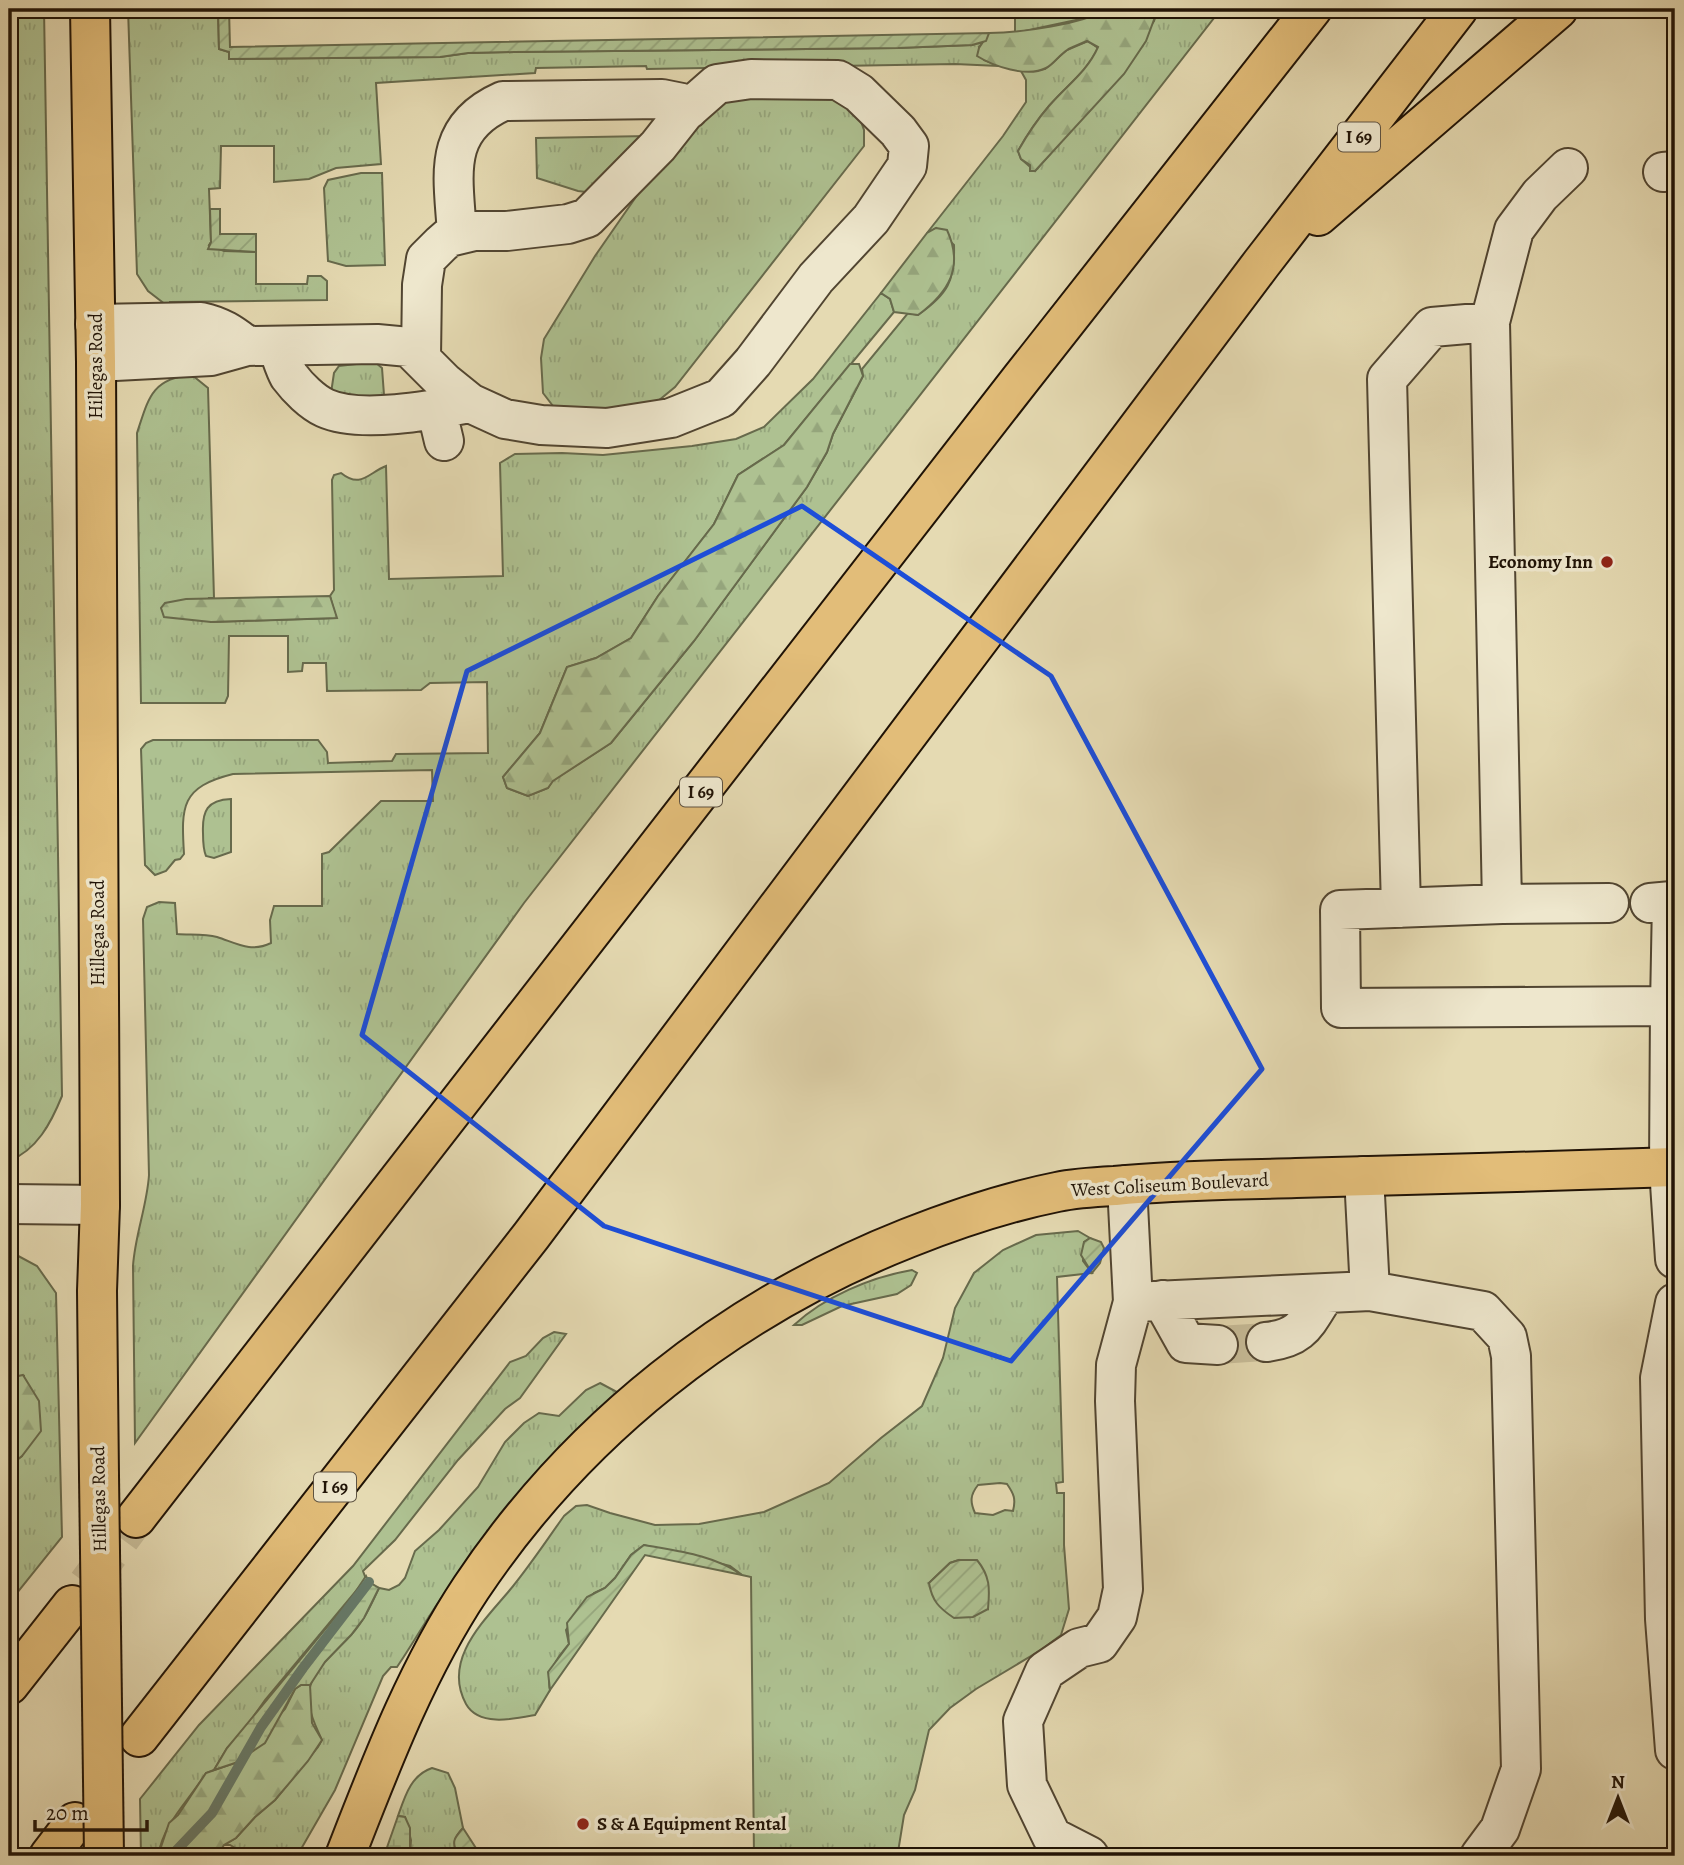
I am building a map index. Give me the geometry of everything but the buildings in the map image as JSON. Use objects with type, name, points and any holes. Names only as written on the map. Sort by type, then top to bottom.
[{"type":"main road","name":"Hillegas Road","points":[[90,9],[96,362],[100,1205],[97,1292],[104,1856]]},
{"type":"main road","points":[[1267,67],[1289,9]]},
{"type":"main road","name":"I 69","points":[[136,1518],[1020,380],[1312,9]]},
{"type":"main road","name":"I 69","points":[[139,1737],[539,1225],[1261,264],[1458,9]]},
{"type":"main road","points":[[1261,264],[1558,9]]},
{"type":"main road","name":"West Coliseum Boulevard","points":[[345,1856],[407,1701],[469,1591],[526,1513],[626,1410],[656,1384],[732,1328],[791,1292],[858,1258],[942,1225],[1059,1191],[1166,1181],[1672,1168]]},
{"type":"main road","points":[[9,1685],[72,1605]]},
{"type":"main road","points":[[49,1856],[75,1822]]},
{"type":"street","points":[[96,362],[211,356],[262,346],[377,344],[409,347],[444,382],[470,403],[505,419],[541,425],[607,428],[671,418],[721,398],[753,362],[816,278],[871,219],[908,166],[909,146],[898,131],[859,93],[838,80],[751,79],[718,84],[689,109],[658,146],[587,218],[568,224],[507,231],[474,231],[449,237],[426,259],[422,285],[421,357]]},
{"type":"street","points":[[457,235],[453,173],[455,151],[467,128],[485,109],[503,101],[662,99],[682,103],[689,109]]},
{"type":"street","points":[[1502,904],[1490,322],[1514,230],[1540,195],[1568,167]]},
{"type":"street","points":[[95,324],[201,322],[216,325],[262,346],[305,394],[325,408],[351,414],[436,426],[470,403]]},
{"type":"street","points":[[1401,908],[1387,379],[1432,327],[1490,322]]},
{"type":"street","points":[[1666,902],[1673,1006],[1672,1168],[1675,1259]]},
{"type":"street","points":[[1609,903],[1340,909],[1341,1008],[1673,1006]]},
{"type":"street","points":[[1364,1176],[1370,1292]]},
{"type":"street","points":[[1127,1185],[1148,1301],[1186,1343],[1218,1345]]},
{"type":"street","points":[[9,1204],[100,1205]]},
{"type":"street","points":[[1148,1301],[1370,1292],[1483,1311],[1507,1337],[1511,1356],[1521,1769],[1500,1829],[1480,1856]]},
{"type":"street","points":[[1266,1342],[1287,1340],[1304,1327],[1325,1294]]},
{"type":"street","points":[[1089,1856],[1052,1836],[1047,1826],[1027,1785],[1023,1721],[1045,1671],[1079,1648],[1099,1643],[1117,1617],[1123,1589],[1115,1401],[1116,1365],[1148,1301]]},
{"type":"street","points":[[1674,1311],[1660,1378],[1665,1619],[1675,1750]]},
{"type":"highlighted area","points":[[802,506],[1051,676],[1262,1069],[1011,1361],[604,1226],[362,1035],[467,671]]},
{"type":"green space","points":[[9,9],[44,9],[62,1096],[48,1126],[35,1143],[9,1161]]},
{"type":"green space","points":[[128,9],[218,9],[219,49],[229,52],[230,59],[440,57],[468,53],[514,52],[898,48],[972,45],[986,41],[979,47],[984,60],[999,66],[955,64],[536,68],[535,73],[376,83],[381,164],[336,168],[309,179],[274,182],[274,146],[221,146],[220,188],[209,189],[209,245],[224,251],[256,252],[256,284],[307,284],[308,276],[321,276],[327,281],[327,300],[170,302],[170,308],[148,291],[137,274]]},
{"type":"green space","points":[[218,9],[229,9],[230,47],[989,33],[986,41],[972,45],[898,48],[514,52],[468,53],[440,57],[229,59],[229,52],[219,49]]},
{"type":"green space","points":[[1015,9],[1110,9],[1095,16],[1015,33]]},
{"type":"green space","points":[[1110,9],[1158,9],[1146,41],[1124,74],[1035,171],[1030,171],[1030,165],[1021,159],[1018,151],[1040,117],[1082,71],[1098,47],[1087,41],[1067,50],[1046,68],[1029,72],[1010,70],[984,60],[977,56],[979,48],[989,33],[1051,27]]},
{"type":"green space","points":[[1158,9],[1221,9],[524,903],[135,1443],[133,1266],[149,1175],[143,919],[147,907],[159,902],[175,903],[177,934],[212,936],[250,947],[264,946],[271,943],[270,920],[274,906],[322,906],[322,854],[329,852],[381,801],[433,801],[432,770],[233,774],[203,785],[194,792],[184,811],[184,854],[166,871],[155,875],[145,865],[141,749],[153,740],[318,740],[327,752],[328,763],[392,761],[396,754],[488,753],[487,682],[430,683],[421,690],[327,691],[326,663],[303,663],[302,671],[288,672],[288,636],[229,636],[228,696],[225,703],[141,703],[137,433],[153,393],[168,381],[192,375],[208,388],[214,598],[209,598],[211,622],[336,618],[330,596],[334,590],[334,475],[341,473],[348,478],[359,480],[386,466],[389,579],[503,576],[500,463],[515,454],[603,455],[736,439],[764,427],[813,379],[881,293],[890,299],[894,312],[784,445],[738,475],[714,524],[658,596],[631,638],[596,658],[567,667],[540,733],[503,777],[507,788],[528,796],[548,788],[552,781],[611,743],[694,641],[807,487],[863,376],[862,369],[908,313],[918,315],[948,286],[953,268],[954,245],[936,228],[927,233],[1003,136],[1026,102],[1026,80],[1021,71],[1045,69],[1067,50],[1088,41],[1098,48],[1082,72],[1040,117],[1018,151],[1021,159],[1035,171],[1093,106],[1154,21]]},
{"type":"green space","points":[[759,91],[842,100],[859,116],[864,130],[864,146],[675,387],[658,401],[575,414],[553,406],[543,393],[541,358],[544,339],[595,256],[647,181],[716,104]]},
{"type":"green space","points":[[647,136],[594,193],[578,191],[537,178],[536,138]]},
{"type":"green space","points":[[361,173],[382,173],[385,265],[346,266],[328,261],[324,188],[328,180]]},
{"type":"green space","points":[[210,209],[220,209],[220,234],[256,234],[256,252],[208,249],[211,242]]},
{"type":"green space","points":[[936,228],[947,230],[952,243],[954,256],[951,278],[938,297],[918,315],[894,312],[890,299],[881,293],[927,233]]},
{"type":"green space","points":[[376,363],[382,368],[384,395],[371,401],[331,393],[334,373],[339,366]]},
{"type":"green space","points":[[850,364],[859,364],[863,376],[833,434],[827,452],[807,487],[694,641],[611,743],[553,781],[548,788],[528,796],[507,788],[503,777],[540,733],[567,667],[596,658],[631,638],[658,596],[714,524],[738,475],[784,445]]},
{"type":"green space","points":[[330,596],[337,618],[211,622],[164,617],[161,608],[165,603],[186,599]]},
{"type":"green space","points":[[231,799],[231,852],[214,858],[206,856],[203,839],[205,813],[211,804]]},
{"type":"green space","points":[[1078,1231],[1090,1238],[1084,1242],[1083,1261],[1092,1273],[1057,1277],[1063,1482],[1056,1483],[1057,1493],[1064,1493],[1064,1545],[1069,1609],[1061,1635],[976,1689],[950,1708],[929,1730],[915,1790],[904,1815],[898,1852],[900,1856],[754,1856],[751,1577],[742,1575],[730,1566],[644,1545],[631,1555],[605,1588],[594,1593],[566,1630],[569,1644],[554,1665],[550,1690],[535,1715],[488,1719],[479,1716],[466,1704],[460,1688],[459,1672],[469,1642],[524,1573],[564,1516],[576,1506],[587,1505],[655,1525],[699,1524],[764,1512],[829,1483],[922,1406],[943,1358],[955,1308],[974,1273],[1003,1250],[1036,1235]],"holes":[[[1007,1484],[1013,1494],[1013,1511],[1005,1510],[993,1515],[975,1513],[972,1499],[978,1485]],[[959,1560],[988,1585],[988,1609],[929,1583],[950,1563]]]},
{"type":"green space","points":[[1090,1238],[1101,1242],[1104,1248],[1100,1263],[1092,1273],[1081,1255],[1084,1242]]},
{"type":"green space","points":[[9,1251],[37,1266],[56,1293],[62,1537],[9,1603],[9,1466],[22,1456],[24,1376],[9,1378]]},
{"type":"green space","points":[[912,1270],[917,1273],[911,1285],[897,1294],[842,1306],[802,1325],[794,1325],[819,1306],[849,1290]]},
{"type":"green space","points":[[554,1332],[566,1334],[520,1398],[505,1409],[458,1460],[395,1540],[363,1571],[366,1579],[265,1700],[244,1730],[227,1748],[214,1770],[206,1773],[171,1822],[158,1856],[141,1856],[140,1799],[199,1725],[353,1566],[510,1362],[526,1356],[543,1338]]},
{"type":"green space","points":[[23,1375],[39,1401],[41,1431],[22,1456],[9,1466],[9,1378]]},
{"type":"green space","points":[[600,1383],[617,1392],[549,1463],[506,1513],[465,1564],[397,1667],[391,1667],[383,1676],[335,1790],[297,1856],[249,1856],[230,1845],[224,1845],[236,1838],[275,1800],[318,1747],[322,1740],[309,1701],[312,1680],[321,1666],[360,1624],[379,1588],[389,1590],[399,1585],[405,1578],[415,1551],[439,1530],[478,1487],[505,1442],[524,1423],[539,1413],[559,1416],[586,1390]]},
{"type":"green space","points":[[644,1545],[707,1558],[742,1575],[645,1555],[550,1690],[548,1672],[569,1644],[567,1623],[587,1597],[605,1588],[631,1555]]},
{"type":"green space","points":[[977,1560],[988,1583],[988,1609],[973,1617],[954,1618],[937,1604],[930,1589],[929,1583],[950,1563]]},
{"type":"green space","points":[[366,1576],[369,1582],[379,1588],[364,1618],[351,1635],[325,1662],[310,1685],[301,1685],[295,1689],[265,1743],[235,1763],[214,1770],[227,1748],[352,1597]]},
{"type":"green space","points":[[301,1685],[310,1685],[312,1723],[322,1740],[308,1761],[275,1800],[236,1838],[224,1845],[217,1856],[158,1856],[169,1823],[178,1815],[206,1773],[235,1763],[285,1709],[295,1689]]},
{"type":"green space","points":[[432,1768],[448,1773],[455,1788],[463,1828],[455,1841],[455,1848],[460,1856],[410,1856],[411,1840],[405,1817],[398,1816],[414,1781]]},
{"type":"green space","points":[[398,1816],[405,1817],[410,1828],[410,1856],[384,1856]]},
{"type":"green space","points":[[463,1828],[481,1856],[458,1855],[454,1840]]},
{"type":"waterway","points":[[172,1855],[212,1813],[261,1727],[369,1582]]},
{"type":"tunnel","points":[[1218,1345],[1266,1342]]},
{"type":"tunnel","points":[[87,1584],[136,1518]]},
{"type":"place","name":"Economy Inn","points":[[1607,562]]},
{"type":"place","name":"S & A Equipment Rental","points":[[583,1824]]}]
